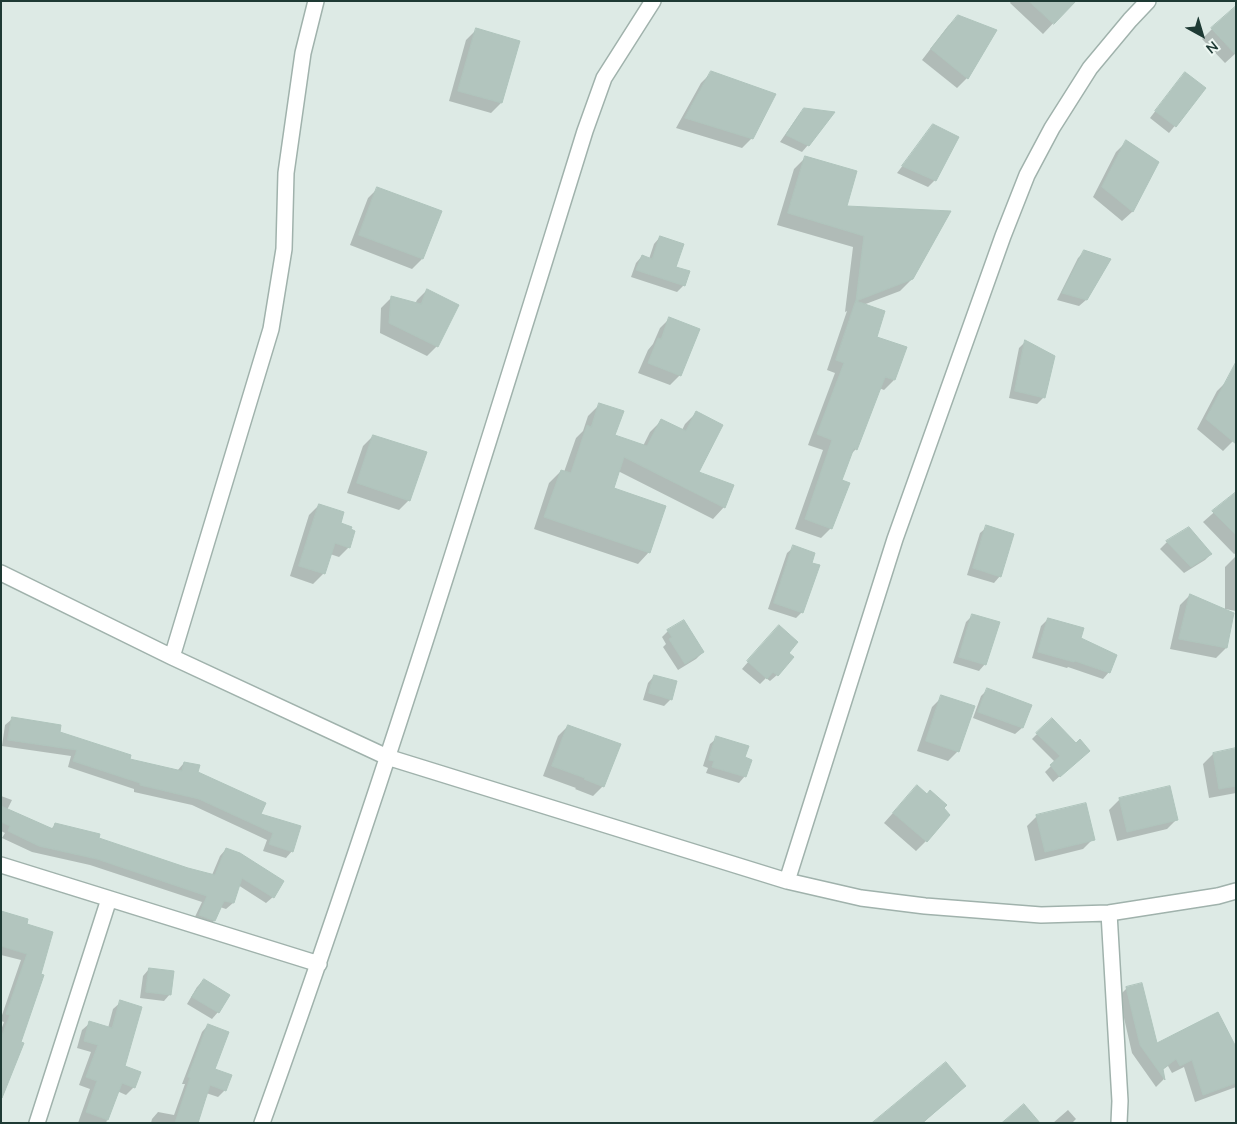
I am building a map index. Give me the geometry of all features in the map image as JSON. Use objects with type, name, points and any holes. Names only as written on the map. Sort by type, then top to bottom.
[{"type":"street","points":[[172,657],[271,328],[284,249],[287,164],[303,53],[316,1]]},
{"type":"street","points":[[262,1123],[319,964],[387,757],[600,87],[653,1]]},
{"type":"street","points":[[787,881],[895,539],[1003,236],[1028,175],[1052,128],[1090,68],[1148,1]]},
{"type":"street","points":[[1,573],[172,657],[387,757],[787,881],[860,898],[925,906],[1041,915],[1109,913],[1236,892]]},
{"type":"street","points":[[1,865],[319,964]]},
{"type":"street","points":[[37,1123],[109,899]]},
{"type":"street","points":[[1109,913],[1120,1102],[1118,1123]]},
{"type":"building","points":[[1029,1],[1076,1],[1054,24]]},
{"type":"building","points":[[1236,6],[1236,55],[1211,28]]},
{"type":"building","points":[[958,15],[997,30],[968,79],[931,49]]},
{"type":"building","points":[[476,28],[520,41],[502,103],[458,91]]},
{"type":"building","points":[[711,71],[776,94],[753,139],[685,118]]},
{"type":"building","points":[[1185,72],[1206,88],[1176,127],[1155,111]]},
{"type":"building","points":[[804,108],[835,112],[809,146],[786,135]]},
{"type":"building","points":[[933,124],[959,137],[936,181],[902,166]]},
{"type":"building","points":[[1126,140],[1159,162],[1133,212],[1102,187]]},
{"type":"building","points":[[805,156],[857,171],[847,206],[951,211],[913,279],[856,301],[864,236],[788,213]]},
{"type":"building","points":[[377,187],[442,211],[423,259],[359,235]]},
{"type":"building","points":[[660,236],[684,244],[676,267],[690,271],[685,286],[636,270],[642,255],[652,259]]},
{"type":"building","points":[[1084,250],[1111,259],[1087,300],[1062,293]]},
{"type":"building","points":[[427,289],[459,305],[438,347],[389,323],[391,296],[421,304]]},
{"type":"building","points":[[856,301],[885,311],[877,337],[907,347],[895,380],[885,377],[857,450],[854,448],[842,480],[850,483],[832,529],[805,519],[832,440],[817,434],[844,363],[836,360]]},
{"type":"building","points":[[669,317],[700,329],[681,376],[648,363],[658,338],[661,339]]},
{"type":"building","points":[[1025,340],[1055,356],[1045,398],[1015,391]]},
{"type":"building","points":[[1236,362],[1236,444],[1206,419]]},
{"type":"building","points":[[599,403],[624,411],[615,435],[647,446],[661,419],[686,431],[696,411],[723,425],[699,472],[734,485],[725,508],[624,457],[614,488],[666,506],[650,553],[544,517],[561,470],[571,473],[587,425],[591,427]]},
{"type":"building","points":[[373,435],[427,452],[410,501],[357,483]]},
{"type":"building","points":[[1236,492],[1236,535],[1212,511]]},
{"type":"building","points":[[319,504],[344,512],[341,523],[352,527],[351,529],[355,531],[350,548],[335,543],[325,574],[299,566]]},
{"type":"building","points":[[986,525],[1014,534],[1001,577],[973,568]]},
{"type":"building","points":[[1189,527],[1212,554],[1191,567],[1166,541]]},
{"type":"building","points":[[793,545],[815,553],[812,563],[820,565],[803,613],[774,603]]},
{"type":"building","points":[[1190,594],[1234,613],[1227,648],[1179,639]]},
{"type":"building","points":[[972,614],[1000,622],[986,665],[959,657]]},
{"type":"building","points":[[1048,618],[1084,628],[1081,638],[1117,655],[1110,673],[1075,661],[1038,652]]},
{"type":"building","points":[[684,620],[704,652],[685,664],[669,639],[672,637],[667,630]]},
{"type":"building","points":[[779,625],[798,642],[789,653],[794,657],[778,676],[773,672],[767,679],[747,661]]},
{"type":"building","points":[[654,675],[677,681],[672,700],[649,693]]},
{"type":"building","points":[[987,688],[1032,705],[1023,728],[978,712]]},
{"type":"building","points":[[941,695],[975,706],[959,752],[926,741]]},
{"type":"building","points":[[12,717],[61,725],[60,732],[131,755],[130,759],[182,771],[184,762],[200,765],[198,772],[266,803],[261,814],[301,826],[293,852],[269,844],[273,833],[199,799],[140,785],[140,783],[73,761],[77,750],[8,740]]},
{"type":"building","points":[[1052,718],[1076,743],[1080,739],[1090,751],[1060,777],[1050,765],[1060,756],[1036,733]]},
{"type":"building","points":[[568,725],[621,744],[604,787],[552,766]]},
{"type":"building","points":[[716,736],[749,746],[745,757],[752,760],[746,777],[712,767],[714,761],[709,760]]},
{"type":"building","points":[[1236,748],[1236,786],[1219,789],[1213,753]]},
{"type":"building","points":[[917,785],[927,794],[930,790],[947,805],[944,808],[950,815],[927,842],[893,813]]},
{"type":"building","points":[[1170,786],[1178,820],[1127,832],[1119,798]]},
{"type":"building","points":[[1086,803],[1095,840],[1045,852],[1036,815]]},
{"type":"building","points":[[1,806],[53,829],[55,823],[100,834],[99,838],[188,868],[215,875],[226,848],[240,853],[284,881],[274,898],[242,878],[234,903],[224,901],[215,921],[199,915],[207,896],[97,859],[39,846],[8,831],[10,826],[1,822]]},
{"type":"building","points":[[1,911],[28,919],[27,924],[53,932],[41,974],[44,975],[21,1042],[24,1043],[2,1098],[1,1038],[10,1015],[6,1014],[27,954],[1,946]]},
{"type":"building","points":[[149,968],[174,971],[171,995],[146,992]]},
{"type":"building","points":[[204,979],[230,995],[219,1013],[192,997]]},
{"type":"building","points":[[1142,983],[1157,1043],[1218,1012],[1236,1047],[1236,1083],[1203,1095],[1192,1060],[1180,1066],[1176,1059],[1163,1069],[1165,1080],[1140,1045],[1126,987]]},
{"type":"building","points":[[120,1000],[142,1007],[125,1066],[141,1072],[135,1088],[122,1083],[108,1120],[86,1112],[97,1081],[86,1077],[98,1045],[84,1041],[89,1021],[112,1028]]},
{"type":"building","points":[[208,1024],[229,1032],[215,1069],[232,1075],[226,1091],[210,1085],[198,1123],[175,1123],[190,1078],[188,1077]]},
{"type":"building","points":[[946,1062],[966,1086],[922,1123],[872,1123]]},
{"type":"building","points":[[1024,1104],[1040,1123],[1002,1123]]}]
